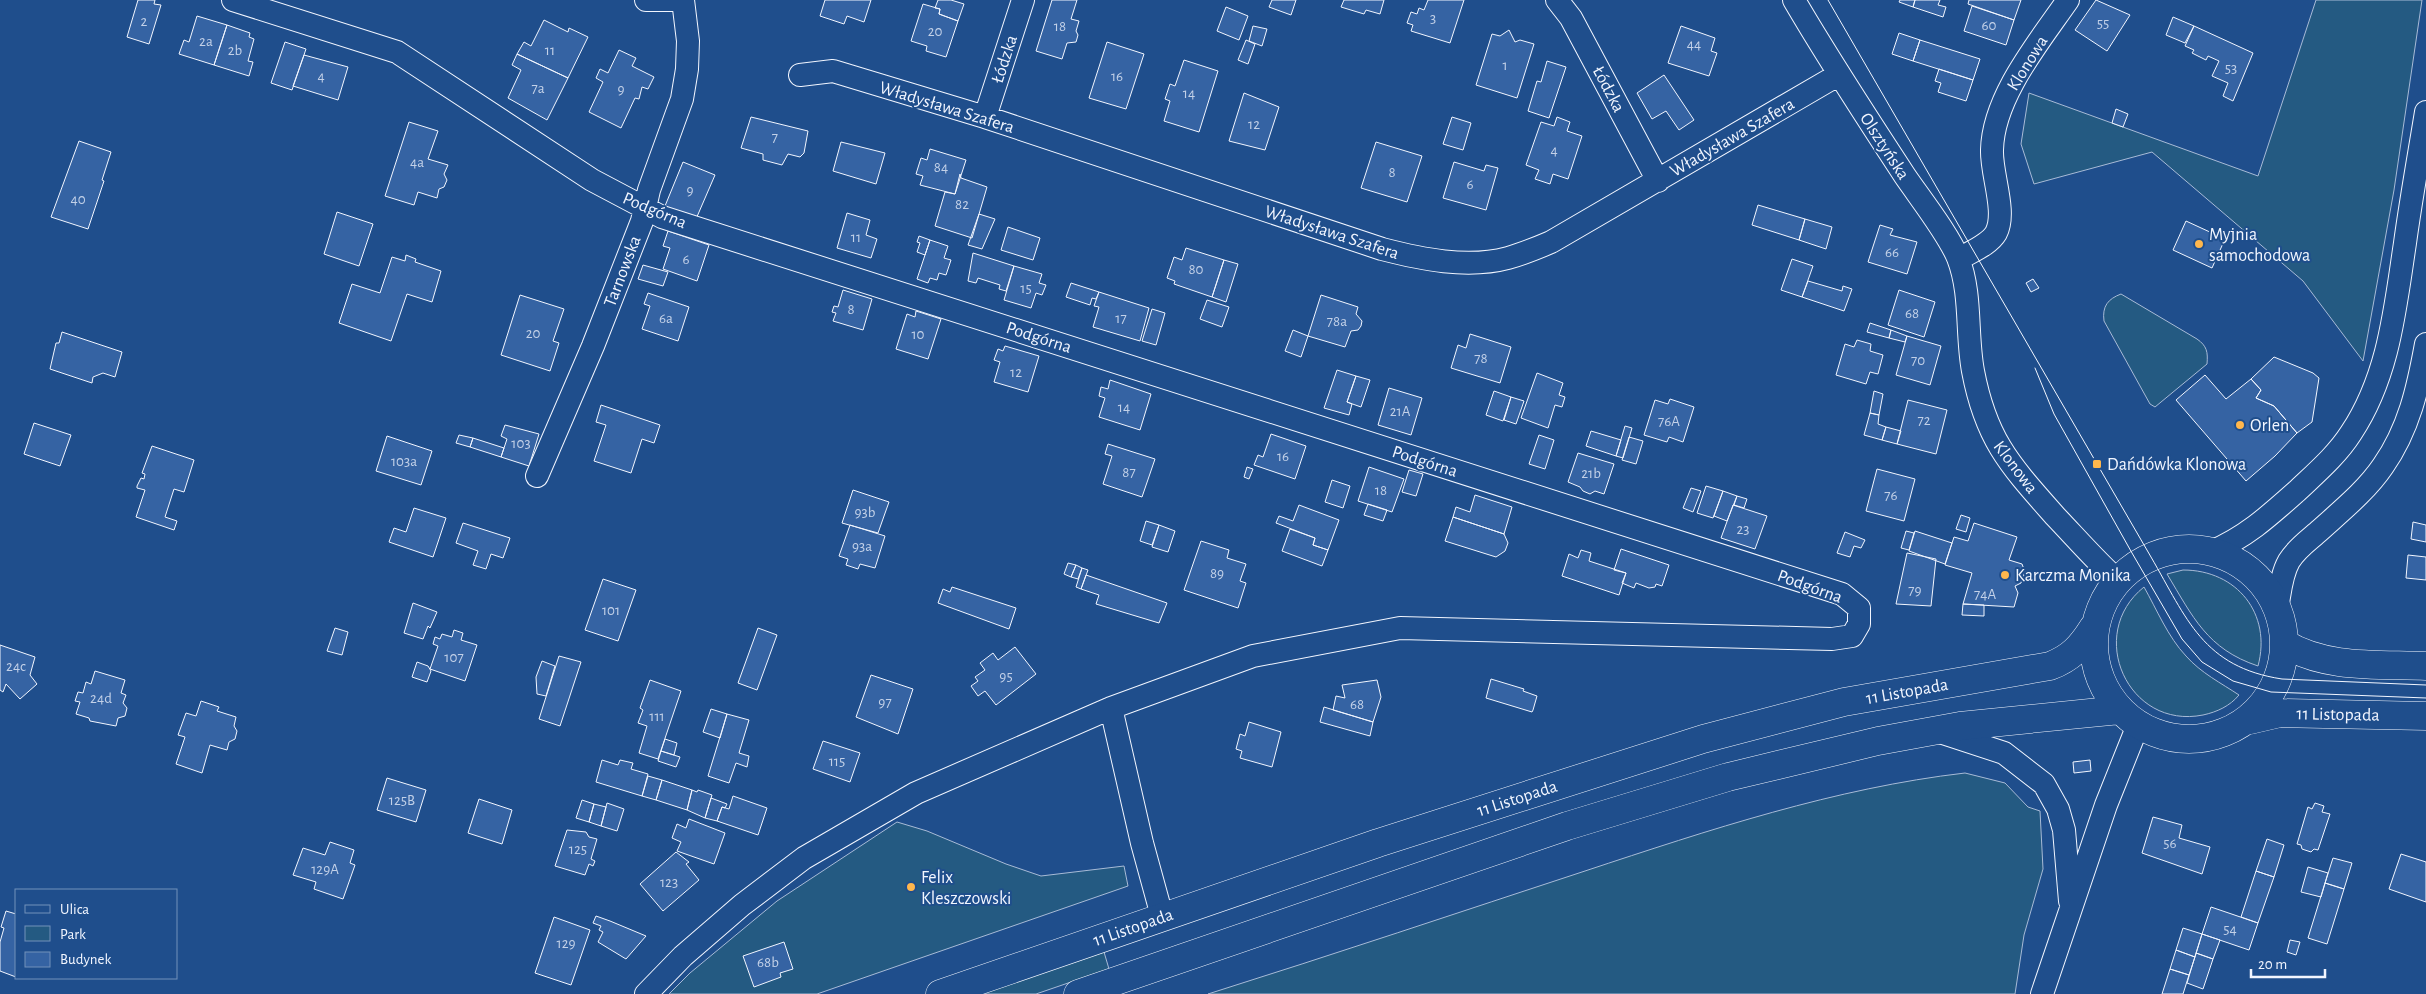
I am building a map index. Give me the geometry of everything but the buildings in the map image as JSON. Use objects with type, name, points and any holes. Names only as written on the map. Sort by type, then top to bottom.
[{"type":"main road","points":[[2129,718],[2107,693],[2098,674],[2094,652],[2093,628],[2104,600],[2118,581],[2139,564],[2162,553],[2193,548],[2232,560],[2251,571],[2265,588],[2277,609],[2285,644],[2281,667],[2274,685],[2250,720]]},
{"type":"main road","name":"11 Listopada","points":[[940,994],[1378,843],[1703,739],[1844,702],[2050,666],[2063,661],[2081,648],[2093,628]]},
{"type":"main road","points":[[2285,644],[2301,653],[2321,660],[2426,666]]},
{"type":"main road","points":[[1078,994],[1466,860],[1746,772],[1861,745],[1936,731],[2059,714],[2129,718]]},
{"type":"main road","name":"11 Listopada","points":[[2129,718],[2159,735],[2190,738],[2212,736],[2250,720],[2280,714],[2426,716]]},
{"type":"street","name":"Podgórna","points":[[233,0],[397,52],[592,180],[662,217],[1842,594],[1859,608],[1859,624],[1852,636],[1832,639],[1400,628],[1253,656],[1111,708]]},
{"type":"street","points":[[646,0],[683,0]]},
{"type":"street","name":"Tarnowska","points":[[538,476],[593,346],[645,209],[649,190],[682,99],[686,77],[688,41],[683,0]]},
{"type":"street","name":"Łódzka","points":[[985,117],[1023,0]]},
{"type":"street","name":"Łódzka","points":[[1557,0],[1571,18],[1658,181]]},
{"type":"street","name":"Olsztyńska","points":[[1794,0],[1838,75],[1958,259],[1966,295]]},
{"type":"street","name":"Klonowa","points":[[1958,259],[1996,234],[1999,222],[1999,208],[1992,150],[1996,123],[2013,84],[2068,0]]},
{"type":"street","name":"Władysława Szafera","points":[[800,75],[833,71],[985,117],[1373,246],[1423,260],[1476,262],[1507,259],[1551,242],[1838,75]]},
{"type":"street","points":[[2211,552],[2245,535],[2283,503],[2351,435],[2365,410],[2379,380],[2390,341],[2426,112]]},
{"type":"street","name":"Klonowa","points":[[1966,295],[1972,368],[1978,398],[1999,448],[2012,468],[2084,547],[2118,581]]},
{"type":"street","points":[[2277,609],[2283,578],[2290,561],[2300,548],[2367,486],[2384,466],[2403,432],[2417,395],[2426,344]]},
{"type":"street","points":[[646,994],[683,956],[742,904],[804,858],[916,793],[1111,708],[1142,843],[1162,916]]},
{"type":"street","points":[[2042,994],[2106,806],[2129,718]]},
{"type":"street","points":[[1936,731],[2004,753],[2044,784],[2058,809],[2064,830],[2071,907]]},
{"type":"green space","points":[[2316,0],[2422,0],[2394,190],[2363,361],[2303,281],[2152,152],[2034,184],[2021,144],[2029,93],[2258,176]]},
{"type":"green space","points":[[2121,294],[2197,339],[2206,350],[2207,364],[2155,407],[2150,404],[2104,321],[2105,307],[2109,301]]},
{"type":"green space","points":[[2183,570],[2202,572],[2219,578],[2234,587],[2246,598],[2255,613],[2260,629],[2261,647],[2258,666],[2226,650],[2203,630],[2167,574]]},
{"type":"green space","points":[[2144,587],[2168,632],[2186,656],[2205,673],[2239,695],[2232,702],[2218,710],[2203,715],[2177,716],[2154,708],[2136,693],[2123,674],[2117,652],[2118,629],[2127,607]]},
{"type":"green space","points":[[1965,773],[2005,783],[2028,807],[2040,811],[2043,869],[2024,935],[2015,994],[1208,994],[1725,826],[1773,812],[1868,789]]},
{"type":"green space","points":[[897,822],[927,831],[1006,864],[1041,876],[1124,866],[1128,886],[817,994],[669,994],[690,973],[777,901]]},
{"type":"green space","points":[[1104,952],[1109,969],[1036,994],[981,994]]},
{"type":"tram line","points":[[1828,0],[2187,620],[2200,637],[2233,664],[2255,673],[2282,679],[2426,685]]},
{"type":"tram line","points":[[2035,368],[2054,414],[2132,553],[2182,639],[2202,662],[2233,681],[2271,692],[2426,698]]},
{"type":"place","name":"Myjnia samochodowa","points":[[2199,244]]},
{"type":"place","name":"Orlen","points":[[2240,425]]},
{"type":"place","name":"Dańdówka Klonowa","points":[[2097,464]]},
{"type":"place","name":"Karczma Monika","points":[[2005,575]]},
{"type":"place","name":"Felix Kleszczowski","points":[[911,887]]}]
